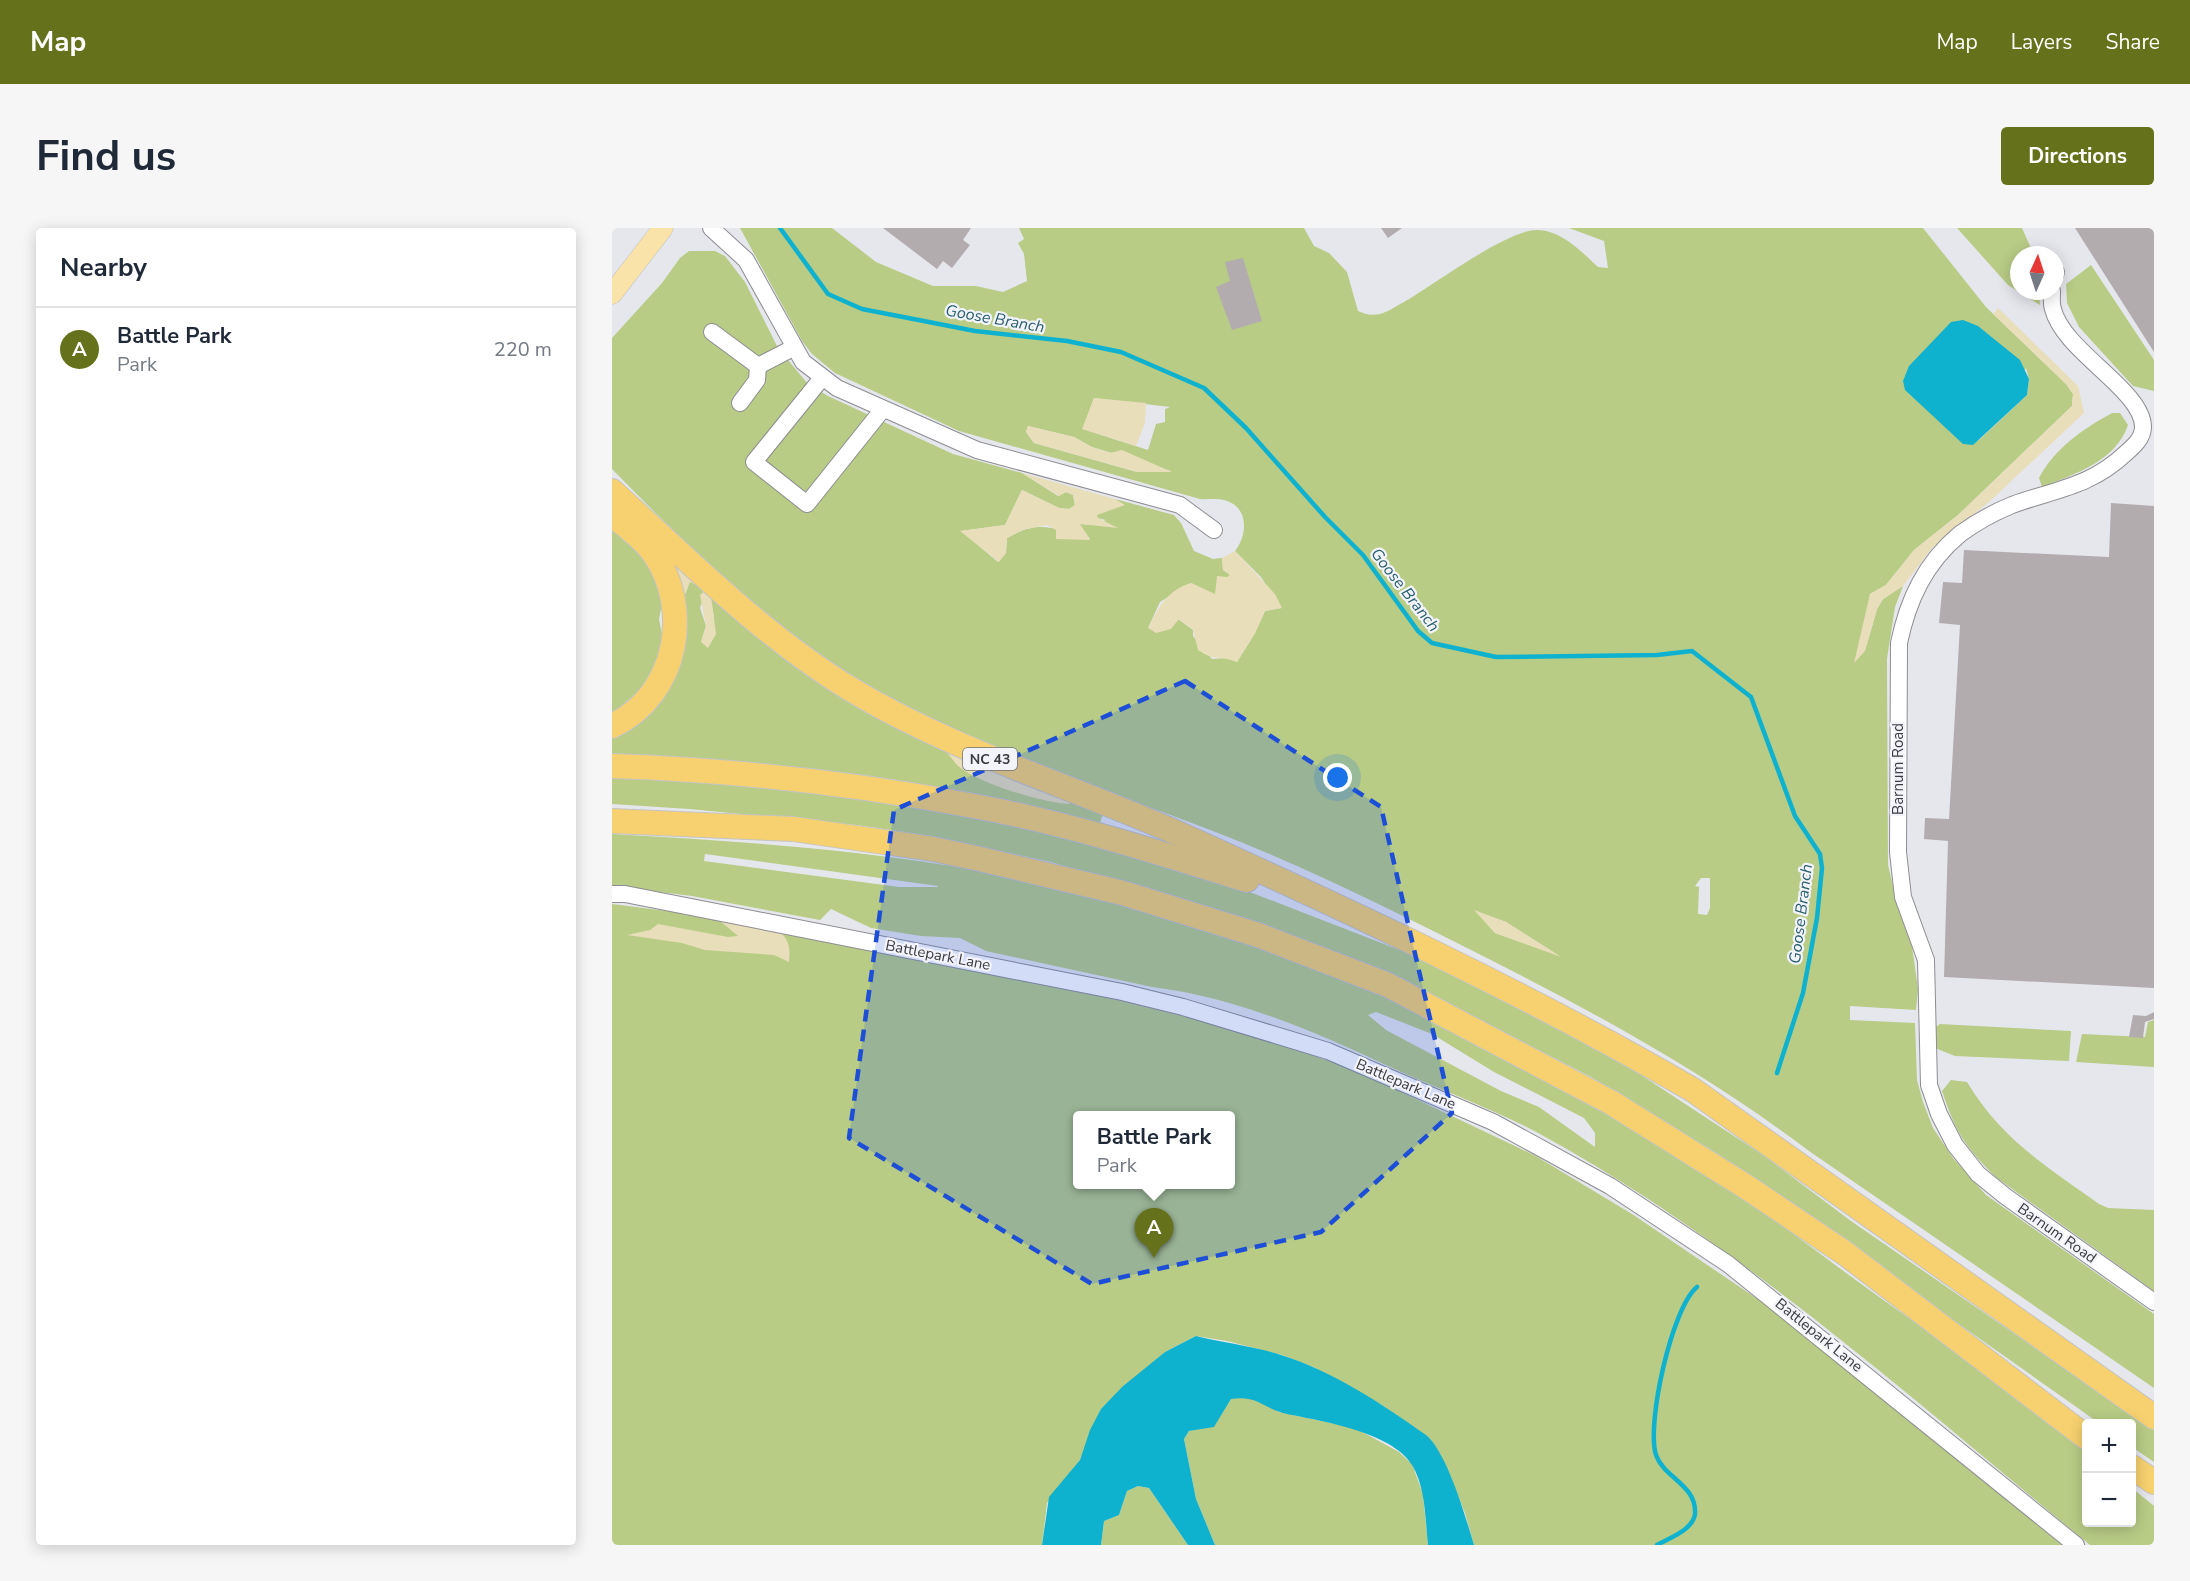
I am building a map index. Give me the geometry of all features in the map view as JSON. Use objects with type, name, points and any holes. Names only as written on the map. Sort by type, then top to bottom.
[{"type":"highway","name":"NC 43","points":[[612,491],[743,608],[796,651],[849,688],[906,722],[966,750],[1181,835],[1417,946]]},
{"type":"highway","points":[[612,514],[652,550],[670,584],[676,606],[676,632],[659,683],[625,720],[612,726]]},
{"type":"highway","points":[[612,766],[695,769],[975,806],[1132,844],[1260,884],[1417,946],[1576,1025],[1693,1090],[2154,1417]]},
{"type":"highway","points":[[612,821],[793,830],[923,847],[980,859],[1123,893],[1258,935],[1388,985],[1612,1103],[1748,1188],[1846,1254],[2082,1434]]},
{"type":"highway","points":[[2136,1470],[2154,1482]]},
{"type":"main road","points":[[612,294],[663,228]]},
{"type":"street","points":[[711,228],[746,260],[793,348],[803,362],[822,378],[883,409],[977,450],[1180,505],[1214,530]]},
{"type":"street","name":"Barnum Road","points":[[2052,300],[2053,309],[2061,327],[2101,371],[2131,399],[2139,412],[2143,427],[2138,442],[2099,475],[2010,506],[1960,534],[1931,565],[1916,587],[1905,614],[1899,643],[1898,852],[1903,897],[1926,960],[1929,1085],[1939,1114],[1955,1145],[1978,1174],[2005,1196],[2154,1302]]},
{"type":"street","points":[[712,332],[758,366]]},
{"type":"street","points":[[758,366],[793,348]]},
{"type":"street","points":[[740,403],[757,380],[758,366]]},
{"type":"street","points":[[822,378],[754,462],[807,504],[883,409]]},
{"type":"street","name":"Battlepark Lane","points":[[612,894],[625,894],[873,942],[1122,992],[1183,1007],[1328,1051],[1493,1122],[1610,1186],[1728,1264],[2076,1545]]},
{"type":"highlighted area","points":[[1185,681],[1381,807],[1452,1113],[1321,1232],[1092,1284],[849,1138],[894,810]]},
{"type":"green space","points":[[740,228],[832,228],[876,262],[933,286],[976,286],[1003,292],[1027,281],[1024,254],[1018,243],[1024,239],[1019,228],[1304,228],[1314,246],[1329,253],[1347,272],[1358,311],[1374,315],[1386,312],[1489,248],[1524,232],[1537,230],[1554,234],[1578,249],[1598,267],[1608,268],[1604,241],[1569,228],[1923,228],[1986,307],[2066,384],[2073,394],[2072,406],[1958,515],[1914,550],[1886,585],[1870,594],[1865,651],[1877,609],[1883,599],[1903,586],[1895,607],[1887,659],[1888,865],[1896,899],[1911,939],[1918,989],[1916,1010],[1850,1006],[1850,1020],[1915,1023],[1917,1080],[1933,1128],[1953,1158],[1986,1195],[2154,1314],[2154,1388],[1730,1095],[1607,1021],[1414,921],[1281,859],[1213,831],[1007,754],[896,705],[871,692],[801,643],[703,559],[612,469],[612,338],[662,283],[680,258],[689,251],[715,251],[725,256],[745,282],[778,348],[808,384],[828,396],[953,454],[1022,473],[1058,496],[1066,492],[1073,495],[1075,505],[1069,509],[1059,508],[1022,490],[1005,525],[961,531],[998,562],[1006,553],[1007,538],[1030,528],[1057,529],[1090,539],[1079,524],[1094,525],[1106,520],[1097,518],[1097,514],[1124,505],[1115,499],[1174,515],[1181,523],[1194,551],[1213,559],[1222,558],[1223,570],[1231,575],[1216,595],[1191,583],[1160,602],[1148,628],[1178,619],[1193,630],[1193,636],[1212,659],[1226,658],[1237,662],[1255,633],[1265,611],[1281,608],[1261,577],[1235,551],[1242,537],[1244,522],[1238,508],[1232,503],[1221,499],[1200,499],[959,431],[835,373],[812,354],[802,341]],"holes":[[[2026,368],[2029,379],[2027,395],[1978,441]],[[1094,398],[1170,407],[1165,409],[1165,422],[1156,424],[1148,450],[1083,429]],[[1028,426],[1074,437],[1092,447],[1171,471],[1137,472],[1034,443],[1026,432]],[[1701,878],[1710,878],[1710,908],[1707,915],[1698,914],[1699,887],[1695,886]],[[1476,911],[1506,922],[1558,955],[1495,933]]]},
{"type":"green space","points":[[1957,228],[2022,228],[2030,246],[2010,246],[2010,286]]},
{"type":"green space","points":[[2091,265],[2154,360],[2154,391],[2133,386],[2079,327],[2067,303],[2066,284]]},
{"type":"green space","points":[[2112,413],[2120,413],[2128,425],[2114,448],[2093,465],[2042,487],[2039,478],[2045,467],[2061,449],[2091,425]]},
{"type":"green space","points":[[612,522],[645,552],[664,594],[659,619],[664,645],[658,663],[644,686],[612,714]]},
{"type":"green space","points":[[690,581],[706,590],[700,608],[706,626],[701,642],[714,617],[710,596],[769,646],[1071,799],[1104,810],[1100,823],[993,798],[886,778],[738,762],[612,754],[612,734],[640,714]]},
{"type":"green space","points":[[612,777],[734,783],[950,811],[1060,835],[1242,889],[1402,951],[1503,997],[1635,1071],[1763,1155],[1851,1221],[2154,1430],[2154,1462],[2136,1450],[2136,1419],[2093,1419],[1718,1154],[1591,1077],[1428,993],[1161,894],[1051,862],[931,836],[857,825],[612,804]]},
{"type":"green space","points":[[612,834],[820,849],[924,862],[1027,880],[1110,899],[1194,924],[1276,952],[1355,984],[1455,1032],[1634,1128],[1689,1160],[1743,1197],[2009,1389],[2082,1446],[2082,1527],[2136,1527],[2136,1491],[2154,1506],[2154,1545],[2090,1545],[1892,1381],[1756,1274],[1686,1224],[1614,1177],[1540,1134],[1503,1116],[1331,1040],[1243,1007],[1183,992],[986,951],[960,938],[921,936],[871,928],[831,909],[820,920],[692,896],[612,886]],"holes":[[[705,854],[938,886],[899,887],[704,861]],[[1376,1012],[1432,1034],[1494,1072],[1584,1118],[1595,1133],[1595,1147],[1539,1107],[1501,1091],[1386,1030],[1368,1015]]]},
{"type":"green space","points":[[612,904],[675,912],[1118,1000],[1243,1031],[1355,1070],[1534,1155],[1632,1214],[1762,1302],[2062,1545],[1474,1545],[1465,1513],[1446,1467],[1383,1406],[1313,1367],[1282,1355],[1227,1341],[1196,1336],[1165,1352],[1101,1409],[1080,1460],[1047,1503],[1042,1545],[612,1545]]},
{"type":"green space","points":[[2154,1020],[2154,1067],[2076,1062],[2082,1034],[2145,1037],[2148,1022]]},
{"type":"green space","points":[[1940,1024],[2071,1031],[2069,1061],[1955,1056],[1935,1048],[1934,1028]]},
{"type":"green space","points":[[1951,1080],[1967,1082],[2010,1136],[2043,1164],[2099,1204],[2108,1208],[2154,1210],[2154,1291],[1997,1178],[1986,1167],[1969,1148],[1952,1118],[1942,1091]]},
{"type":"green space","points":[[1247,1396],[1279,1412],[1355,1428],[1399,1452],[1412,1464],[1423,1494],[1428,1545],[1215,1545],[1196,1499],[1184,1439],[1189,1431],[1214,1426],[1231,1399]]},
{"type":"green space","points":[[1138,1486],[1149,1488],[1188,1545],[1101,1545],[1104,1521],[1119,1515],[1127,1491]]},
{"type":"sand","points":[[1998,308],[2078,386],[2084,413],[1989,502],[1932,548],[1903,586],[1883,599],[1877,609],[1865,651],[1854,663],[1870,594],[1886,585],[1914,550],[1958,515],[2072,406],[2073,394],[2066,384],[1993,314]]},
{"type":"sand","points":[[1094,398],[1146,403],[1145,423],[1136,446],[1082,429]]},
{"type":"sand","points":[[1028,426],[1074,437],[1092,447],[1110,453],[1122,450],[1172,472],[1138,472],[1034,443],[1026,432]]},
{"type":"sand","points":[[1022,473],[1115,499],[1125,505],[1097,515],[1098,518],[1118,528],[1080,524],[1090,540],[1056,539],[1056,530],[1047,525],[1022,530],[1007,538],[1006,553],[999,562],[960,531],[1005,525],[1022,490],[1059,508],[1069,509],[1075,505],[1073,495],[1066,492],[1059,496]]},
{"type":"sand","points":[[1235,551],[1275,594],[1282,608],[1265,611],[1255,633],[1237,662],[1209,656],[1198,650],[1193,630],[1179,619],[1171,629],[1156,633],[1148,628],[1165,600],[1182,586],[1191,583],[1215,594],[1217,576],[1230,575],[1223,570],[1222,558]]},
{"type":"sand","points":[[678,557],[778,644],[770,646],[711,596],[716,634],[708,648],[701,642],[706,626],[700,595],[706,590],[690,582],[683,599],[670,563]]},
{"type":"sand","points":[[943,748],[1071,799],[1069,804],[1028,796],[980,779],[958,766]]},
{"type":"sand","points":[[1474,910],[1506,922],[1561,957],[1495,933]]},
{"type":"sand","points":[[719,920],[780,932],[789,946],[789,962],[774,955],[705,950],[682,943],[627,935],[650,930],[658,924],[728,937],[738,936]]},
{"type":"water","points":[[1963,320],[1978,326],[2020,360],[2029,379],[2027,395],[1973,445],[1963,444],[1905,390],[1903,381],[1909,366],[1951,322]]},
{"type":"water","points":[[1196,1336],[1270,1352],[1319,1370],[1374,1400],[1426,1435],[1434,1444],[1448,1470],[1474,1545],[1428,1545],[1424,1504],[1417,1474],[1402,1454],[1389,1444],[1355,1430],[1279,1412],[1255,1401],[1240,1398],[1231,1399],[1214,1427],[1189,1431],[1184,1439],[1196,1499],[1215,1545],[1188,1545],[1149,1488],[1138,1486],[1127,1491],[1119,1515],[1104,1521],[1101,1545],[1042,1545],[1049,1497],[1080,1460],[1090,1430],[1101,1409],[1122,1387],[1165,1352]]},
{"type":"building","points":[[883,228],[971,228],[963,240],[970,245],[952,268],[943,261],[937,269]]},
{"type":"building","points":[[1381,228],[1402,228],[1388,238]]},
{"type":"building","points":[[2075,228],[2154,228],[2154,352]]},
{"type":"building","points":[[1243,258],[1262,321],[1232,330],[1216,287],[1230,281],[1225,262]]},
{"type":"building","points":[[2111,503],[2154,506],[2154,988],[1944,977],[1948,841],[1924,839],[1925,818],[1949,819],[1960,625],[1939,623],[1943,582],[1962,583],[1964,550],[2109,557]]},
{"type":"building","points":[[2154,1012],[2154,1019],[2145,1022],[2143,1038],[2129,1037],[2133,1015],[2146,1016]]},
{"type":"waterway","name":"Goose Branch","points":[[780,228],[828,294],[862,309],[975,331],[1067,341],[1121,352],[1204,388],[1246,428],[1325,517],[1363,555],[1418,631],[1432,643],[1496,657],[1657,655],[1692,651],[1751,697],[1795,816],[1820,854],[1822,868],[1817,918],[1803,993],[1777,1073]]},
{"type":"waterway","name":"Goose Branch","points":[[1657,1545],[1690,1525],[1695,1514],[1691,1496],[1660,1463],[1656,1455],[1654,1440],[1658,1393],[1670,1341],[1679,1317],[1697,1287]]},
{"type":"place","name":"Battle Park","points":[[1154,1258]]}]
